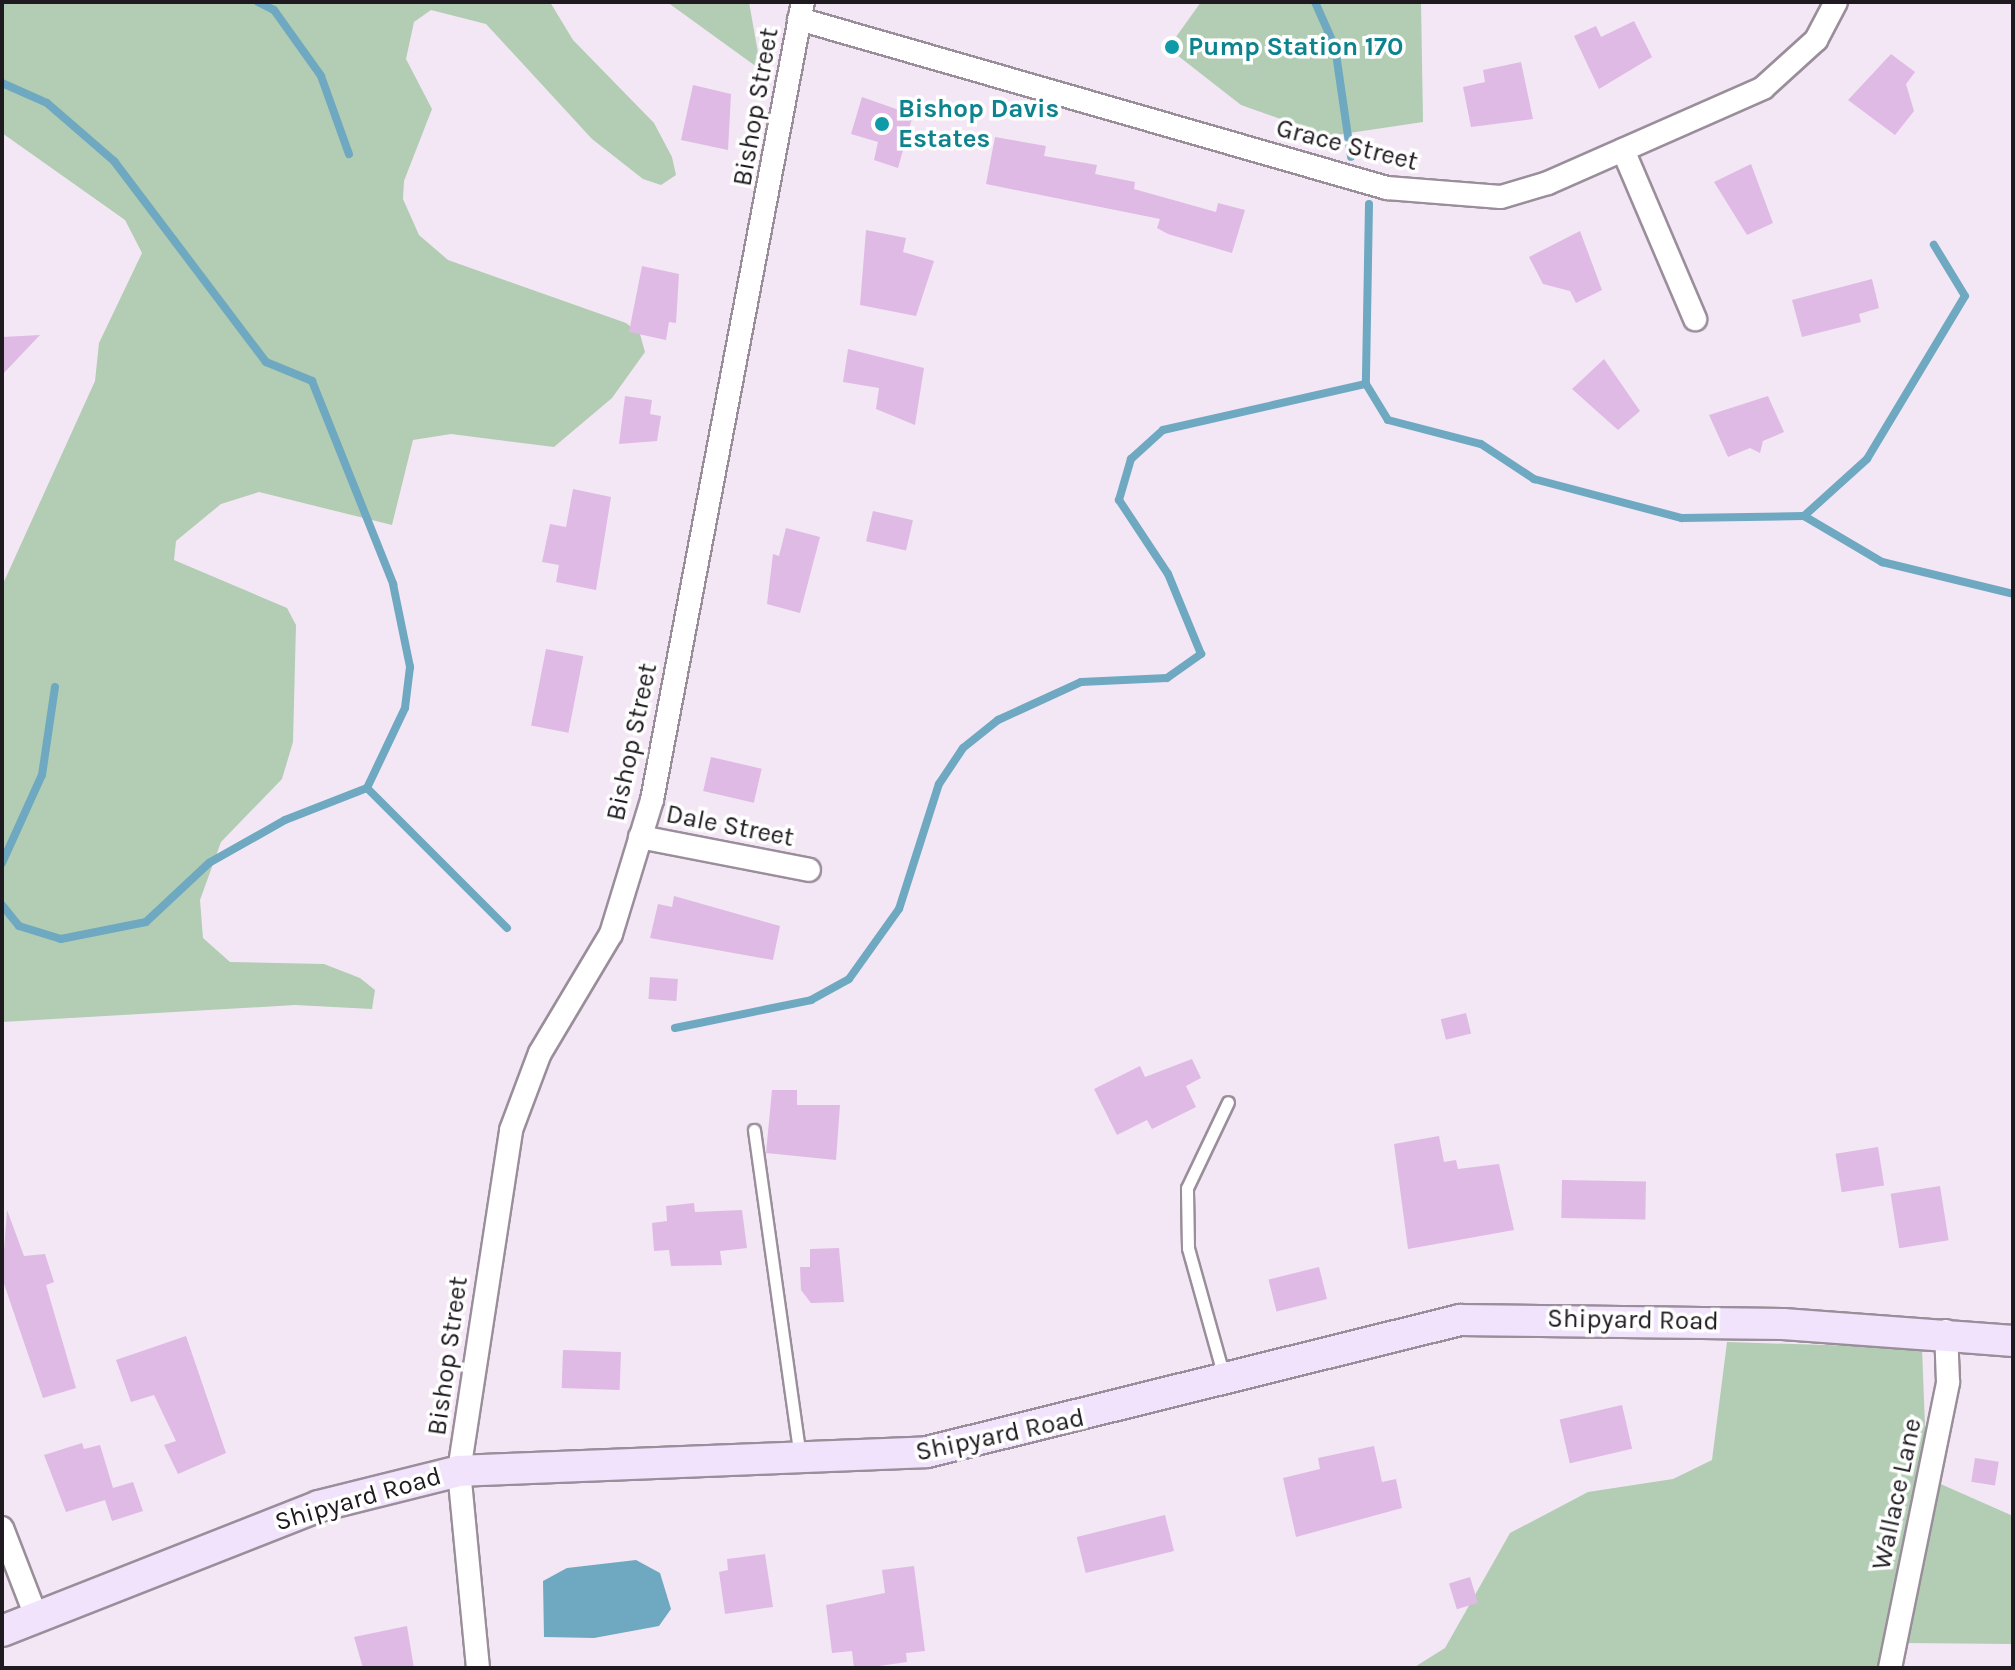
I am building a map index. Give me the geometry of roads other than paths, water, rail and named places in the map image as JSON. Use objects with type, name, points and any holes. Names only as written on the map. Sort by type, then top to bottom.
[{"type":"street","name":"Grace Street","points":[[801,11],[1387,188],[1501,197],[1623,150],[1763,88],[1816,40],[1836,2]]},
{"type":"street","name":"Bishop Street","points":[[478,1668],[459,1471],[511,1130],[540,1053],[611,934],[665,743],[801,11]]},
{"type":"street","points":[[1623,150],[1695,319]]},
{"type":"street","name":"Dale Street","points":[[640,837],[809,870]]},
{"type":"street","name":"Shipyard Road","points":[[2,1631],[319,1506],[459,1471],[800,1462],[954,1447],[1481,1318],[1946,1331],[2013,1341]]},
{"type":"street","name":"Wallace Lane","points":[[1890,1668],[1948,1382],[1946,1331]]},
{"type":"street","points":[[2,1528],[36,1616]]},
{"type":"lane","points":[[1225,1381],[1188,1248],[1187,1188],[1228,1102]]},
{"type":"lane","points":[[754,1130],[800,1462]]},
{"type":"water","points":[[636,1560],[660,1573],[671,1609],[659,1626],[594,1638],[544,1637],[543,1581],[567,1568]]},
{"type":"waterway","points":[[258,2],[274,10],[321,76],[349,154]]},
{"type":"waterway","points":[[1315,2],[1335,47],[1351,157]]},
{"type":"waterway","points":[[2,83],[47,103],[114,161],[266,362],[312,381],[393,584],[410,667],[405,708],[367,788],[285,820],[209,863],[146,922],[61,939],[19,926],[2,905]]},
{"type":"waterway","points":[[1369,204],[1366,384],[1388,420],[1481,444],[1534,479],[1682,518],[1804,516],[1882,562],[2013,594]]},
{"type":"waterway","points":[[1804,516],[1867,459],[1965,296],[1934,245]]},
{"type":"waterway","points":[[675,1028],[811,1000],[849,979],[899,909],[939,784],[963,748],[998,720],[1081,682],[1167,678],[1201,654],[1168,574],[1119,500],[1131,459],[1163,430],[1366,384]]},
{"type":"waterway","points":[[2,863],[42,775],[55,687]]},
{"type":"waterway","points":[[367,788],[507,928]]},
{"type":"place","name":"Pump Station 170","points":[[1172,47]]},
{"type":"place","name":"Bishop Davis Estates","points":[[882,124]]}]
